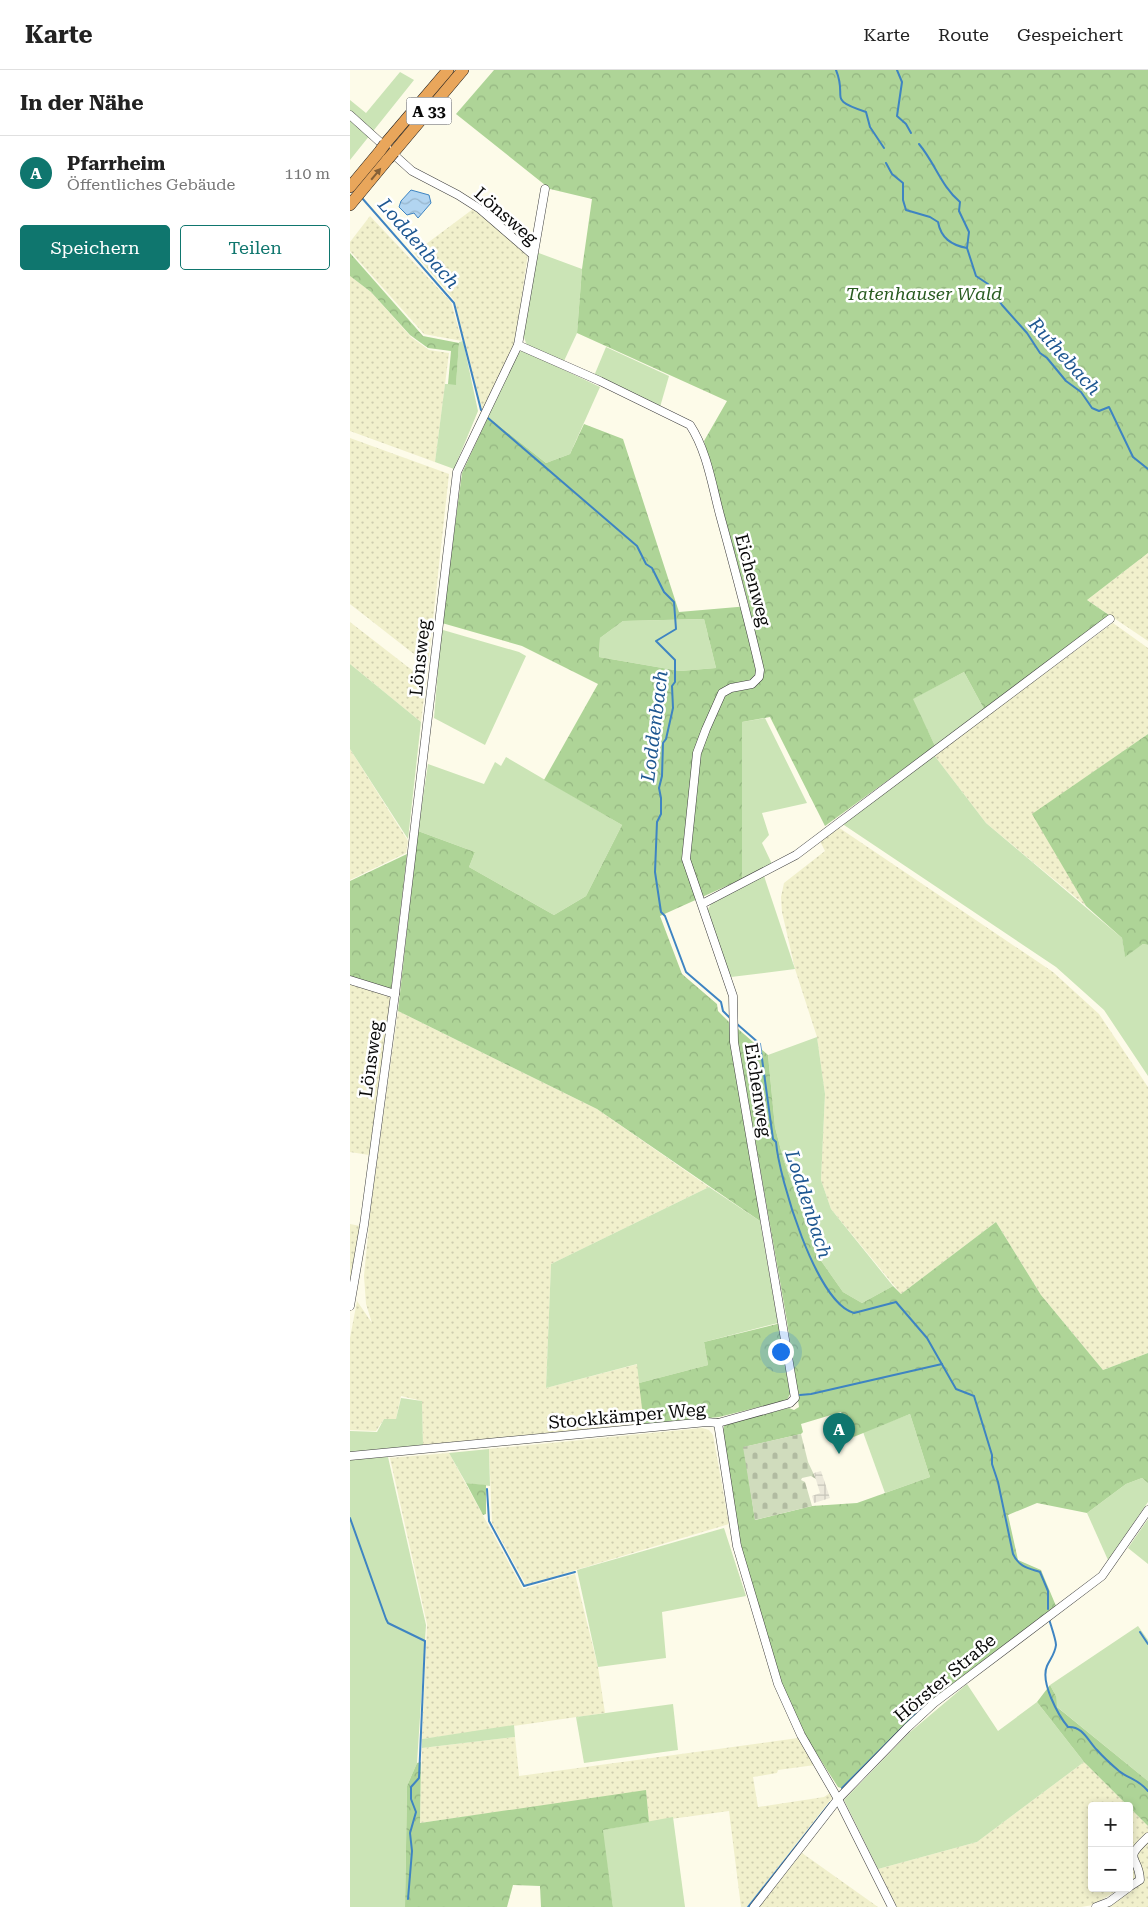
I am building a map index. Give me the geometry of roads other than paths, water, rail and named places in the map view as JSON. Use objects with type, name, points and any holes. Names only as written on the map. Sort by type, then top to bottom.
[{"type":"highway","name":"A 33","points":[[387,152],[448,70]]},
{"type":"highway","name":"A 33","points":[[351,204],[357,185],[463,70]]},
{"type":"street","name":"Lönsweg","points":[[350,115],[412,171],[480,209],[532,254],[518,345],[457,472],[395,994],[364,1225],[350,1306]]},
{"type":"street","points":[[532,254],[545,189]]},
{"type":"street","name":"Eichenweg","points":[[518,345],[600,381],[690,425],[697,436],[707,464],[760,670],[759,677],[752,684],[730,688],[722,692],[697,753],[686,859],[733,996],[734,1042],[796,1393],[793,1401],[718,1423]]},
{"type":"street","points":[[702,904],[796,855],[1110,620]]},
{"type":"street","points":[[350,980],[395,994]]},
{"type":"street","name":"Stockkämper Weg","points":[[350,1456],[718,1423],[737,1546],[767,1650],[784,1699],[801,1735],[838,1799],[892,1907]]},
{"type":"street","name":"Hörster Straße","points":[[754,1907],[838,1799],[934,1703],[1102,1576],[1148,1510]]},
{"type":"street","points":[[1133,1854],[1134,1850],[1148,1837]]},
{"type":"street","points":[[1133,1860],[1140,1880],[1133,1885]]},
{"type":"street","points":[[1096,1907],[1108,1902],[1122,1892]]},
{"type":"water","points":[[411,190],[429,195],[431,203],[418,218],[414,213],[407,215],[399,207],[401,201]]},
{"type":"waterway","points":[[836,70],[842,101],[866,112],[870,127],[884,148]]},
{"type":"waterway","name":"Ruthebach","points":[[897,70],[902,82],[897,116],[906,124],[911,133]]},
{"type":"waterway","name":"Ruthebach","points":[[919,144],[943,182],[960,202],[959,211],[969,232],[967,248],[976,276],[988,284],[1002,305],[1027,333],[1040,353],[1047,358],[1066,381],[1081,392],[1092,408],[1099,411],[1109,407],[1133,457],[1148,469]]},
{"type":"waterway","points":[[886,163],[892,174],[903,183],[903,200],[906,210],[930,217],[938,222],[939,228],[948,240],[956,245],[967,248]]},
{"type":"waterway","name":"Loddenbach","points":[[362,198],[454,303],[481,410]]},
{"type":"waterway","name":"Loddenbach","points":[[488,418],[637,546],[646,564],[652,568],[664,592],[674,602],[676,629],[656,641],[675,660],[675,682],[672,686],[673,708],[666,739],[663,743],[662,776],[659,788],[661,814],[657,822],[655,872],[661,912],[665,916],[686,972],[721,1002],[723,1011],[730,1018]]},
{"type":"waterway","name":"Loddenbach","points":[[737,1024],[760,1044],[773,1139],[776,1142],[784,1182],[792,1209],[813,1264],[826,1287],[840,1304],[854,1313],[896,1302],[927,1338],[956,1389],[974,1396],[992,1455],[992,1464],[998,1482],[1013,1554],[1021,1564],[1040,1572],[1048,1591],[1048,1609]]},
{"type":"waterway","points":[[800,1395],[942,1364]]},
{"type":"waterway","points":[[790,1386],[790,1391]]},
{"type":"waterway","points":[[487,1489],[489,1521],[524,1586],[575,1572]]},
{"type":"waterway","points":[[350,1518],[388,1623],[425,1641],[419,1778],[411,1787],[411,1799],[416,1812],[410,1833],[412,1851],[408,1899]]},
{"type":"waterway","name":"Loddenbach","points":[[1049,1619],[1056,1645],[1045,1673],[1051,1698],[1060,1715],[1068,1727],[1081,1731],[1116,1769],[1141,1784],[1148,1791]]},
{"type":"waterway","points":[[1140,1632],[1148,1644]]},
{"type":"waterway","points":[[842,1788],[923,1707]]},
{"type":"waterway","points":[[748,1907],[830,1803]]},
{"type":"place","name":"Pfarrheim","points":[[839,1454]]},
{"type":"park label","name":"Tatenhauser Wald","points":[[924,294]]}]
